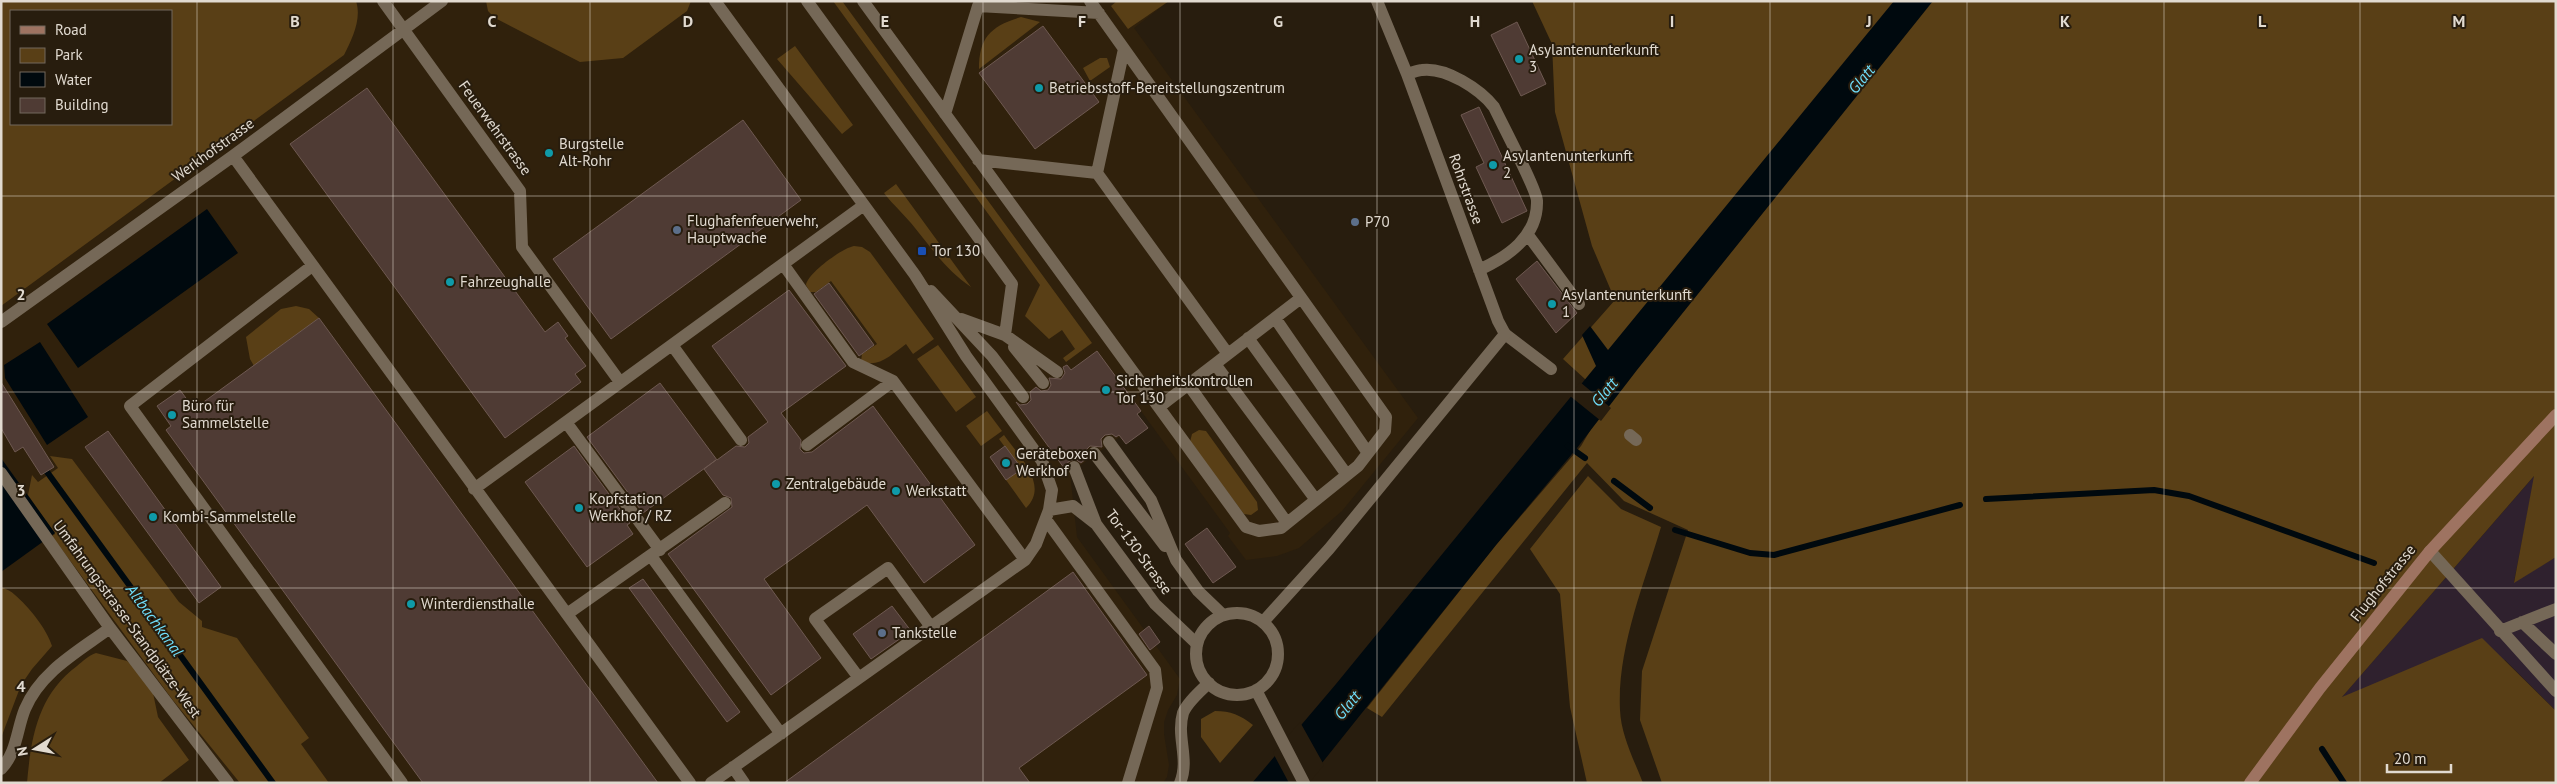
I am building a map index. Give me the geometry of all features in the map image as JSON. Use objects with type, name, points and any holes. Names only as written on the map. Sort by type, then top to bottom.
[{"type":"main road","name":"Flughofstrasse","points":[[2250,783],[2320,688],[2430,551],[2556,415]]},
{"type":"street","name":"Feuerwehrstrasse","points":[[382,1],[520,191],[522,246],[620,382]]},
{"type":"street","name":"Werkhofstrasse","points":[[1,322],[234,156],[442,1]]},
{"type":"street","points":[[710,783],[1024,560],[1036,544],[1048,516],[1052,490],[1042,461],[966,356],[915,274],[714,1]]},
{"type":"street","points":[[807,1],[1012,284],[1004,335],[1043,382]]},
{"type":"street","points":[[863,1],[1246,527],[1259,531],[1280,528],[1358,466],[1385,431],[1386,418],[1090,1]]},
{"type":"street","name":"Rohrstrasse","points":[[1377,1],[1407,74],[1489,299],[1505,334],[1551,369]]},
{"type":"street","points":[[945,114],[976,4],[1099,13]]},
{"type":"street","points":[[1097,173],[1124,49]]},
{"type":"street","points":[[1407,74],[1423,70],[1436,71],[1458,79],[1485,96],[1494,107],[1538,200],[1534,222],[1528,235],[1505,258],[1479,270]]},
{"type":"street","points":[[234,156],[474,489],[690,783]]},
{"type":"street","points":[[978,160],[1097,173],[1228,354]]},
{"type":"street","points":[[474,489],[864,205]]},
{"type":"street","points":[[1528,235],[1578,304]]},
{"type":"street","points":[[783,264],[853,362],[893,381],[1024,560]]},
{"type":"street","points":[[312,266],[130,406],[402,783]]},
{"type":"street","points":[[915,274],[992,356],[1023,397]]},
{"type":"street","points":[[1159,406],[1301,298]]},
{"type":"street","points":[[958,318],[1004,335],[1057,372]]},
{"type":"street","points":[[1275,318],[1368,453]]},
{"type":"street","points":[[1263,622],[1329,549],[1505,334]]},
{"type":"street","points":[[1248,338],[1347,475]]},
{"type":"street","points":[[672,345],[741,440]]},
{"type":"street","points":[[1215,364],[1316,500]]},
{"type":"street","points":[[807,445],[893,381]]},
{"type":"street","points":[[1188,384],[1287,523]]},
{"type":"street","points":[[566,422],[781,734]]},
{"type":"street","name":"Tor-130-Strasse","points":[[1109,442],[1151,500],[1176,560]]},
{"type":"street","name":"Tor-130-Strasse","points":[[1094,453],[1198,591],[1224,615]]},
{"type":"street","name":"Tor-130-Strasse","points":[[1074,468],[1096,524],[1155,604],[1197,644]]},
{"type":"street","name":"Umfahrungsstrasse-Standplätze-West","points":[[1,473],[110,628],[228,783]]},
{"type":"street","points":[[567,614],[725,503]]},
{"type":"street","points":[[1048,516],[1073,506],[1096,524]]},
{"type":"street","points":[[1048,516],[1155,670],[1157,688],[1128,783]]},
{"type":"street","points":[[2430,551],[2556,691]]},
{"type":"street","points":[[859,678],[815,619],[888,568],[931,626]]},
{"type":"street","points":[[2500,631],[2556,610]]},
{"type":"street","points":[[1244,613],[1263,622],[1276,641],[1276,664],[1265,683],[1256,690],[1236,695],[1226,693],[1208,684],[1198,665],[1197,644],[1206,626],[1224,615],[1244,613]]},
{"type":"street","points":[[2522,622],[2556,654]]},
{"type":"street","points":[[1,769],[12,752],[26,708],[47,675],[110,628]]},
{"type":"street","points":[[1180,783],[1184,773],[1185,754],[1180,732],[1184,712],[1208,684]]},
{"type":"street","points":[[1256,690],[1304,783]]},
{"type":"street","points":[[733,767],[744,783]]},
{"type":"shaded area","points":[[1,1],[1169,1],[1134,28],[1418,418],[1342,511],[1299,548],[1277,556],[1246,560],[1228,536],[1230,533],[1141,411],[1123,424],[1121,436],[1070,473],[1077,537],[1180,679],[1177,695],[1168,710],[1164,722],[1169,765],[1167,777],[1163,783],[1,783]]},
{"type":"shaded area","points":[[2535,475],[2514,582],[2556,557],[2556,711],[2505,660],[2341,698]]},
{"type":"green space","points":[[1,1],[356,1],[358,8],[357,22],[344,55],[1,306]]},
{"type":"green space","points":[[486,1],[691,1],[687,11],[623,58],[580,62],[495,18],[488,11]]},
{"type":"green space","points":[[833,1],[842,1],[1092,343],[1066,362],[1063,358],[1075,349],[1062,330],[1049,339],[1025,316],[1040,285]]},
{"type":"green space","points":[[1117,1],[1169,1],[1128,29],[1111,6]]},
{"type":"green space","points":[[1532,1],[2556,1],[2556,557],[2514,583],[2534,476],[2342,697],[2482,638],[2556,711],[2556,783],[1662,783],[1640,720],[1642,671],[1688,530],[1624,501],[1587,463],[1382,717],[1367,708],[1496,545],[1581,446],[1608,400],[1563,359],[1615,300],[1592,246],[1555,112],[1552,44]]},
{"type":"green space","points":[[1021,17],[1040,22],[979,69],[981,49],[989,34],[1002,24]]},
{"type":"green space","points":[[795,46],[853,125],[842,134],[777,59]]},
{"type":"green space","points":[[1100,58],[1107,58],[1110,67],[1090,81],[1083,68]]},
{"type":"green space","points":[[896,184],[971,287],[947,267],[884,193]]},
{"type":"green space","points":[[854,246],[862,247],[870,252],[934,339],[913,354],[906,344],[879,362],[867,363],[861,361],[862,354],[877,344],[831,281],[816,292],[810,292],[806,285],[818,268],[842,251]]},
{"type":"green space","points":[[296,306],[309,309],[319,318],[254,366],[250,359],[246,337],[281,309]]},
{"type":"green space","points":[[938,345],[976,397],[956,412],[917,359]]},
{"type":"green space","points":[[987,411],[1002,431],[981,446],[966,426]]},
{"type":"green space","points":[[1199,430],[1206,431],[1257,502],[1258,510],[1251,515],[1244,514],[1190,442],[1192,434]]},
{"type":"green space","points":[[1004,435],[1029,470],[1033,480],[1035,490],[1033,499],[1026,508],[1006,480],[1021,469],[999,439]]},
{"type":"green space","points":[[50,456],[72,459],[179,602],[202,621],[202,627],[237,638],[309,738],[301,744],[329,783],[240,783],[172,699],[52,536],[55,534],[28,495],[32,475],[38,482],[58,468]]},
{"type":"green space","points":[[1588,476],[1621,509],[1661,527],[1627,640],[1620,687],[1620,710],[1623,729],[1628,747],[1643,783],[1587,783],[1570,707],[1560,594],[1530,549]]},
{"type":"green space","points":[[1,587],[13,594],[31,611],[42,625],[52,646],[21,685],[1,738]]},
{"type":"green space","points":[[96,653],[127,661],[132,665],[153,693],[158,717],[189,760],[159,783],[27,783],[34,733],[45,704],[53,690],[64,677],[86,658]]},
{"type":"green space","points":[[1215,711],[1235,714],[1253,725],[1220,763],[1201,737],[1201,719]]},
{"type":"water","name":"Glatt","points":[[1894,1],[1933,1],[1637,370],[1577,448],[1496,545],[1306,783],[1252,783],[1336,684],[1596,366],[1582,335],[1590,326],[1608,350]]},
{"type":"water","points":[[207,209],[238,253],[78,368],[47,324]]},
{"type":"water","points":[[40,342],[88,417],[47,445],[5,378],[4,365]]},
{"type":"water","points":[[1,458],[55,533],[1,572]]},
{"type":"pier","points":[[1580,382],[1611,408],[1601,421],[1570,396]]},
{"type":"pier","points":[[1300,722],[1324,765],[1309,783],[1289,783],[1273,753]]},
{"type":"building","name":"Asylantenunterkunft 3","points":[[1517,22],[1546,84],[1521,96],[1491,35]]},
{"type":"building","name":"Betriebsstoff-Bereitstellungszentrum","points":[[1043,26],[1099,102],[1035,149],[979,73]]},
{"type":"building","name":"Fahrzeughalle","points":[[367,88],[545,332],[558,322],[568,336],[565,338],[586,366],[575,374],[581,382],[505,438],[290,144]]},
{"type":"building","name":"Asylantenunterkunft 2","points":[[1479,107],[1527,211],[1502,223],[1476,167],[1484,163],[1461,115]]},
{"type":"building","name":"Flughafenfeuerwehr, Hauptwache","points":[[743,120],[801,200],[611,339],[553,259]]},
{"type":"building","name":"Asylantenunterkunft 1","points":[[1537,261],[1577,313],[1556,333],[1516,279]]},
{"type":"building","points":[[829,283],[874,345],[859,356],[814,294]]},
{"type":"building","points":[[789,290],[846,366],[781,413],[801,440],[800,449],[804,453],[812,452],[873,406],[975,545],[924,583],[867,505],[764,579],[821,658],[771,695],[668,554],[732,507],[731,498],[723,495],[704,469],[716,460],[643,513],[587,437],[660,383],[717,460],[736,446],[745,447],[749,443],[748,437],[768,422],[712,346]]},
{"type":"building","name":"Winterdiensthalle","points":[[319,318],[658,783],[423,783],[166,430],[171,426],[157,406],[180,390],[194,409]]},
{"type":"building","points":[[1097,351],[1141,411],[1137,414],[1148,428],[1126,444],[1119,435],[1116,437],[1112,434],[1105,435],[1101,439],[1102,447],[1090,446],[1086,450],[1087,458],[1081,463],[1075,459],[1068,462],[1067,472],[1016,402],[1020,405],[1027,404],[1031,400],[1030,392],[1036,387],[1041,391],[1048,390],[1051,385],[1049,378],[1061,379],[1065,373],[1063,367],[1067,365],[1071,370]]},
{"type":"building","points":[[1,382],[54,467],[41,475],[23,447],[15,452],[1,428]]},
{"type":"building","name":"Kombi-Sammelstelle","points":[[108,431],[221,587],[199,603],[85,447]]},
{"type":"building","name":"Kopfstation Werkhof / RZ","points":[[574,446],[630,523],[627,525],[633,534],[587,567],[525,482]]},
{"type":"building","name":"Geräteboxen Werkhof","points":[[1005,446],[1022,469],[1006,480],[990,457]]},
{"type":"building","points":[[1207,528],[1236,567],[1213,583],[1185,544]]},
{"type":"building","points":[[1073,572],[1147,675],[1019,768],[1030,783],[784,783]]},
{"type":"building","points":[[643,579],[740,712],[727,722],[629,588]]},
{"type":"building","name":"Tankstelle","points":[[892,606],[911,631],[871,659],[853,634]]},
{"type":"building","points":[[1149,626],[1160,642],[1150,650],[1139,634]]},
{"type":"waterway","points":[[1568,446],[1585,458]]},
{"type":"waterway","name":"Altbachkanal","points":[[42,465],[273,783]]},
{"type":"waterway","points":[[1614,481],[1650,508]]},
{"type":"waterway","points":[[1986,499],[2154,490],[2189,496],[2374,563]]},
{"type":"waterway","points":[[1675,530],[1750,553],[1774,555],[1960,505]]},
{"type":"waterway","points":[[2322,749],[2344,783]]},
{"type":"place","name":"Asylantenunterkunft 3","points":[[1519,59]]},
{"type":"place","name":"Betriebsstoff-Bereitstellungszentrum","points":[[1039,88]]},
{"type":"place","name":"Burgstelle Alt-Rohr","points":[[549,153]]},
{"type":"place","name":"Asylantenunterkunft 2","points":[[1493,165]]},
{"type":"place","name":"P70","points":[[1355,222]]},
{"type":"place","name":"Flughafenfeuerwehr, Hauptwache","points":[[677,230]]},
{"type":"place","name":"Tor 130","points":[[922,251]]},
{"type":"place","name":"Fahrzeughalle","points":[[450,282]]},
{"type":"place","name":"Asylantenunterkunft 1","points":[[1552,304]]},
{"type":"place","name":"Sicherheitskontrollen Tor 130","points":[[1106,390]]},
{"type":"place","name":"Büro für Sammelstelle","points":[[172,415]]},
{"type":"place","name":"Geräteboxen Werkhof","points":[[1006,463]]},
{"type":"place","name":"Zentralgebäude","points":[[776,484]]},
{"type":"place","name":"Werkstatt","points":[[896,491]]},
{"type":"place","name":"Kopfstation Werkhof / RZ","points":[[579,508]]},
{"type":"place","name":"Kombi-Sammelstelle","points":[[153,517]]},
{"type":"place","name":"Winterdiensthalle","points":[[411,604]]},
{"type":"place","name":"Tankstelle","points":[[882,633]]}]
